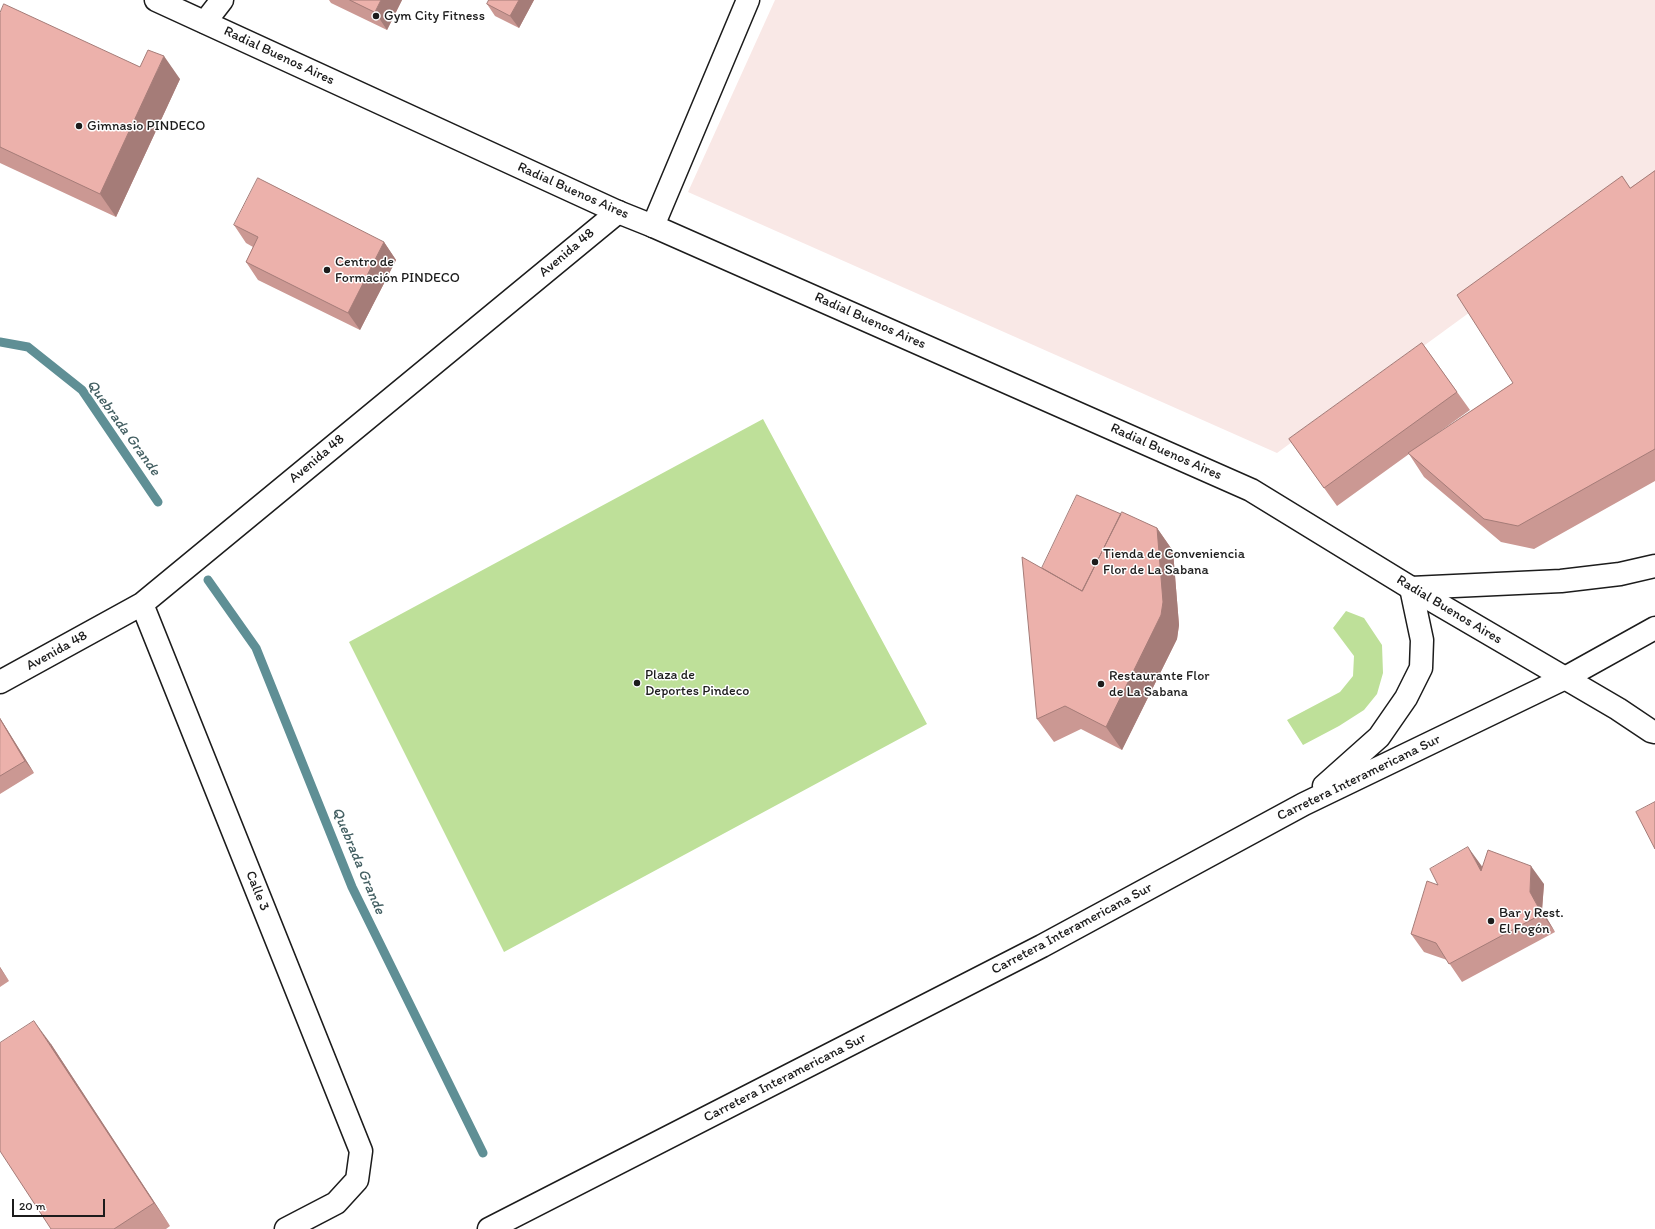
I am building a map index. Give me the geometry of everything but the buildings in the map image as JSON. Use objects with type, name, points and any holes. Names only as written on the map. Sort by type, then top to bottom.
[{"type":"main road","name":"Radial Buenos Aires","points":[[156,0],[618,212],[653,226],[1251,490],[1411,588],[1655,732]]},
{"type":"main road","points":[[206,22],[222,0]]},
{"type":"main road","points":[[653,226],[748,0]]},
{"type":"main road","name":"Avenida 48","points":[[0,682],[142,604],[618,212]]},
{"type":"main road","points":[[1304,804],[1379,737],[1406,698],[1421,668],[1422,640],[1411,588],[1561,581],[1620,574],[1655,566]]},
{"type":"main road","name":"Calle 3","points":[[142,604],[360,1151],[357,1180],[336,1203],[286,1229]]},
{"type":"main road","name":"Carretera Interamericana Sur","points":[[489,1229],[1042,946],[1304,804],[1565,678],[1655,628]]},
{"type":"shaded area","points":[[775,0],[1655,0],[1655,177],[1277,453],[688,192]]},
{"type":"green space","name":"Plaza de Deportes Pindeco","points":[[763,419],[927,724],[504,952],[349,642]]},
{"type":"green space","points":[[1346,611],[1364,618],[1382,645],[1383,673],[1377,694],[1364,710],[1339,726],[1303,745],[1287,720],[1340,692],[1353,676],[1354,656],[1333,628]]},
{"type":"waterway","name":"Quebrada Grande","points":[[0,342],[28,347],[82,390],[158,502]]},
{"type":"waterway","name":"Quebrada Grande","points":[[208,580],[256,648],[352,887],[483,1153]]},
{"type":"place","name":"Gym City Fitness","points":[[376,16]]},
{"type":"place","name":"Gimnasio PINDECO","points":[[79,126]]},
{"type":"place","name":"Centro de Formación PINDECO","points":[[327,270]]},
{"type":"place","name":"Tienda de Conveniencia Flor de La Sabana","points":[[1095,562]]},
{"type":"place","name":"Plaza de Deportes Pindeco","points":[[637,683]]},
{"type":"place","name":"Restaurante Flor de La Sabana","points":[[1101,684]]},
{"type":"place","name":"Bar y Rest. El Fogón","points":[[1491,921]]}]
